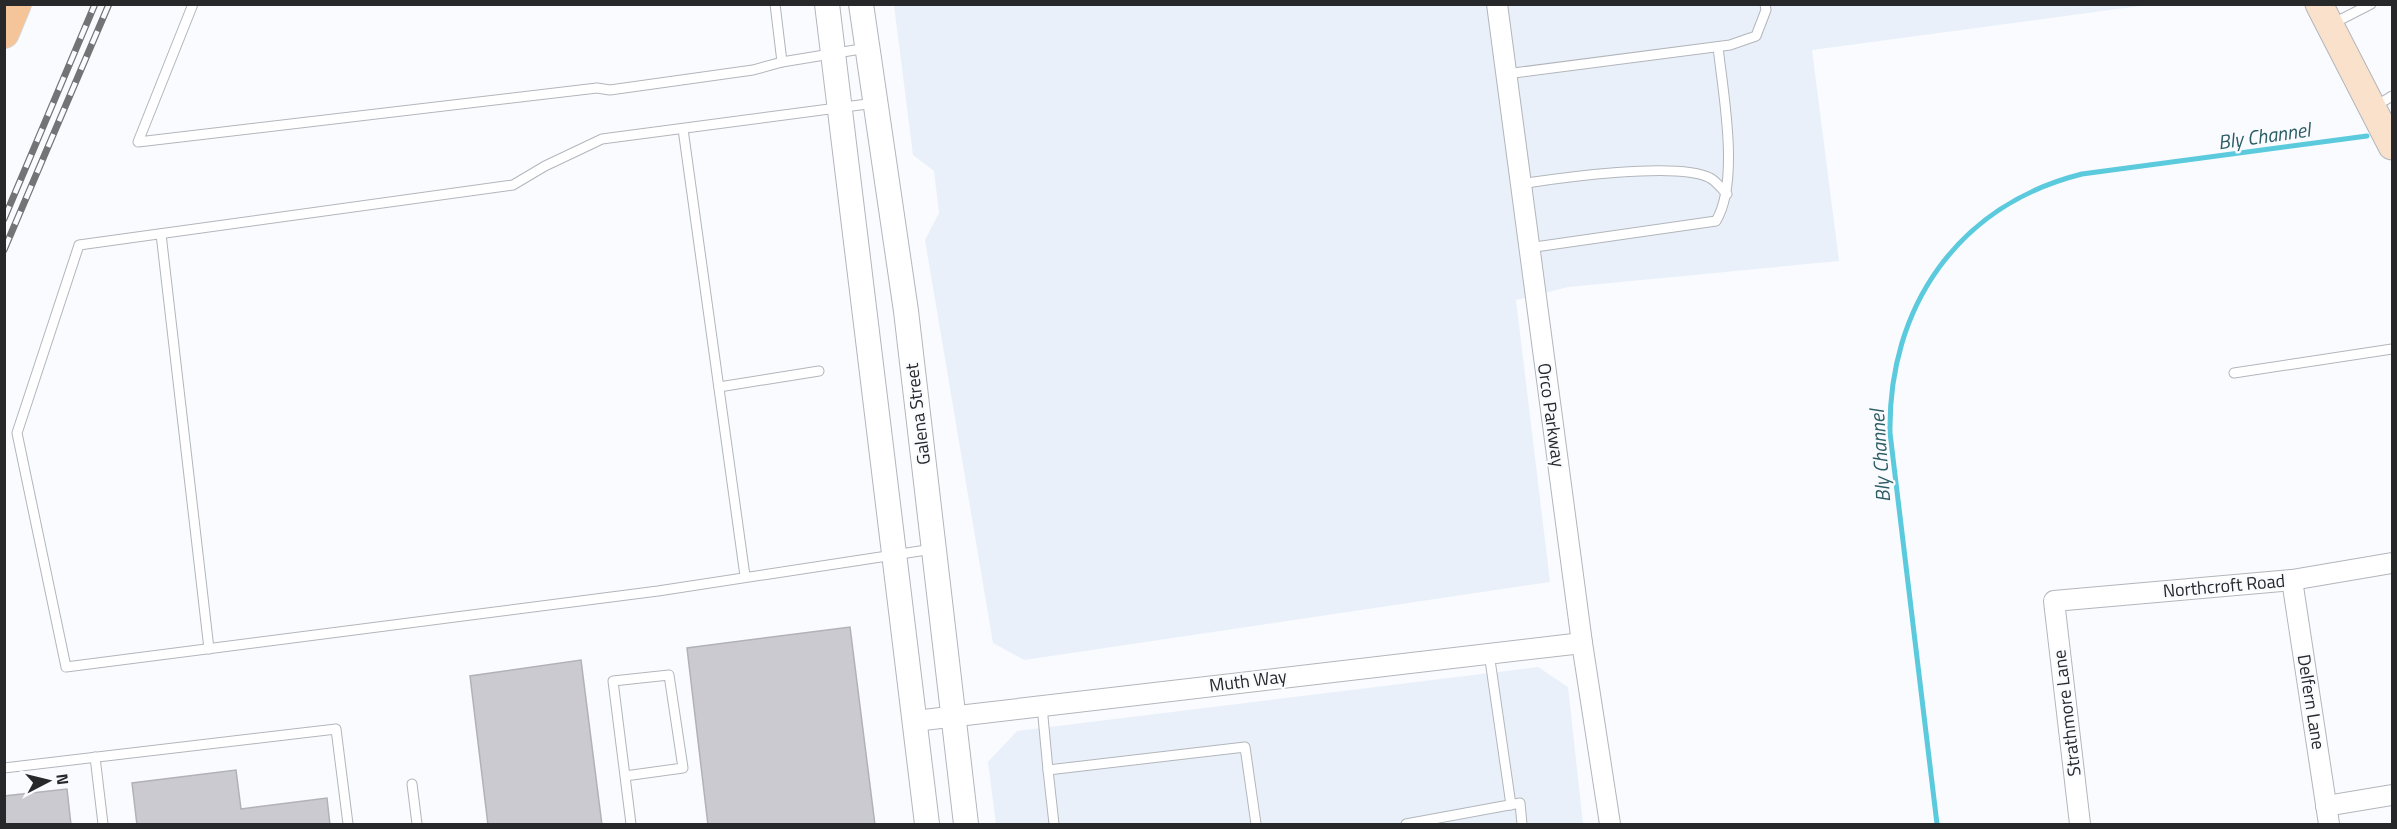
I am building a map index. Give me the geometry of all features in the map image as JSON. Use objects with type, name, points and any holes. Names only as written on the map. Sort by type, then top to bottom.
[{"type":"main road","points":[[4,33],[16,4]]},
{"type":"main road","points":[[2324,15],[2383,102],[2392,146]]},
{"type":"street","points":[[827,4],[927,825]]},
{"type":"street","name":"Galena Street","points":[[861,4],[906,311],[966,825]]},
{"type":"street","name":"Orco Parkway","points":[[1497,4],[1582,643],[1610,825]]},
{"type":"street","name":"Northcroft Road","points":[[2054,601],[2292,580],[2392,562]]},
{"type":"street","name":"Delfern Lane","points":[[2292,580],[2328,815]]},
{"type":"street","name":"Strathmore Lane","points":[[2054,601],[2080,825]]},
{"type":"street","name":"Muth Way","points":[[915,721],[1582,643]]},
{"type":"street","points":[[2328,815],[2392,795]]},
{"type":"lane","points":[[193,4],[138,142],[597,88],[610,90],[753,70],[782,62],[867,48]]},
{"type":"lane","points":[[775,4],[782,62]]},
{"type":"lane","points":[[1506,74],[1718,47],[1756,36],[1766,10],[1765,4]]},
{"type":"lane","points":[[2324,15],[2371,4]]},
{"type":"lane","points":[[1528,248],[1716,221],[1723,210],[1727,194],[1728,149],[1718,47]]},
{"type":"lane","points":[[875,103],[602,139],[545,166],[513,185],[79,245],[17,433],[66,667],[646,592],[933,549]]},
{"type":"lane","points":[[683,129],[745,576]]},
{"type":"lane","points":[[1520,184],[1583,175],[1687,172],[1711,178],[1727,194]]},
{"type":"lane","points":[[161,234],[209,649]]},
{"type":"lane","points":[[2234,373],[2392,349]]},
{"type":"lane","points":[[719,387],[819,371]]},
{"type":"lane","points":[[1489,653],[1511,805]]},
{"type":"lane","points":[[625,776],[683,768],[669,675],[613,681],[625,776],[632,825]]},
{"type":"lane","points":[[1042,706],[1054,825]]},
{"type":"lane","points":[[4,768],[336,729],[348,825]]},
{"type":"lane","points":[[1048,770],[1245,747],[1256,825]]},
{"type":"lane","points":[[95,757],[103,825]]},
{"type":"lane","points":[[412,784],[417,825]]},
{"type":"lane","points":[[1406,825],[1521,803],[1522,825]]},
{"type":"shaded area","points":[[894,5],[2147,5],[1812,50],[1839,261],[1568,287],[1516,300],[1550,582],[1024,660],[993,643],[925,240],[939,213],[934,171],[913,155]]},
{"type":"shaded area","points":[[1538,667],[1568,687],[1583,824],[996,824],[988,762],[1017,731]]},
{"type":"building","points":[[850,627],[875,825],[708,825],[687,648]]},
{"type":"building","points":[[581,660],[602,825],[488,825],[470,676]]},
{"type":"building","points":[[236,770],[241,809],[327,798],[330,825],[137,825],[132,783]]},
{"type":"building","points":[[67,789],[71,825],[4,825],[4,796]]},
{"type":"waterway","name":"Bly Channel","points":[[1937,824],[1890,433],[1893,387],[1902,344],[1917,304],[1939,268],[1966,236],[1999,210],[2038,189],[2082,174],[2367,136]]},
{"type":"railway","points":[[4,219],[95,4]]},
{"type":"railway","points":[[4,250],[109,4]]}]
